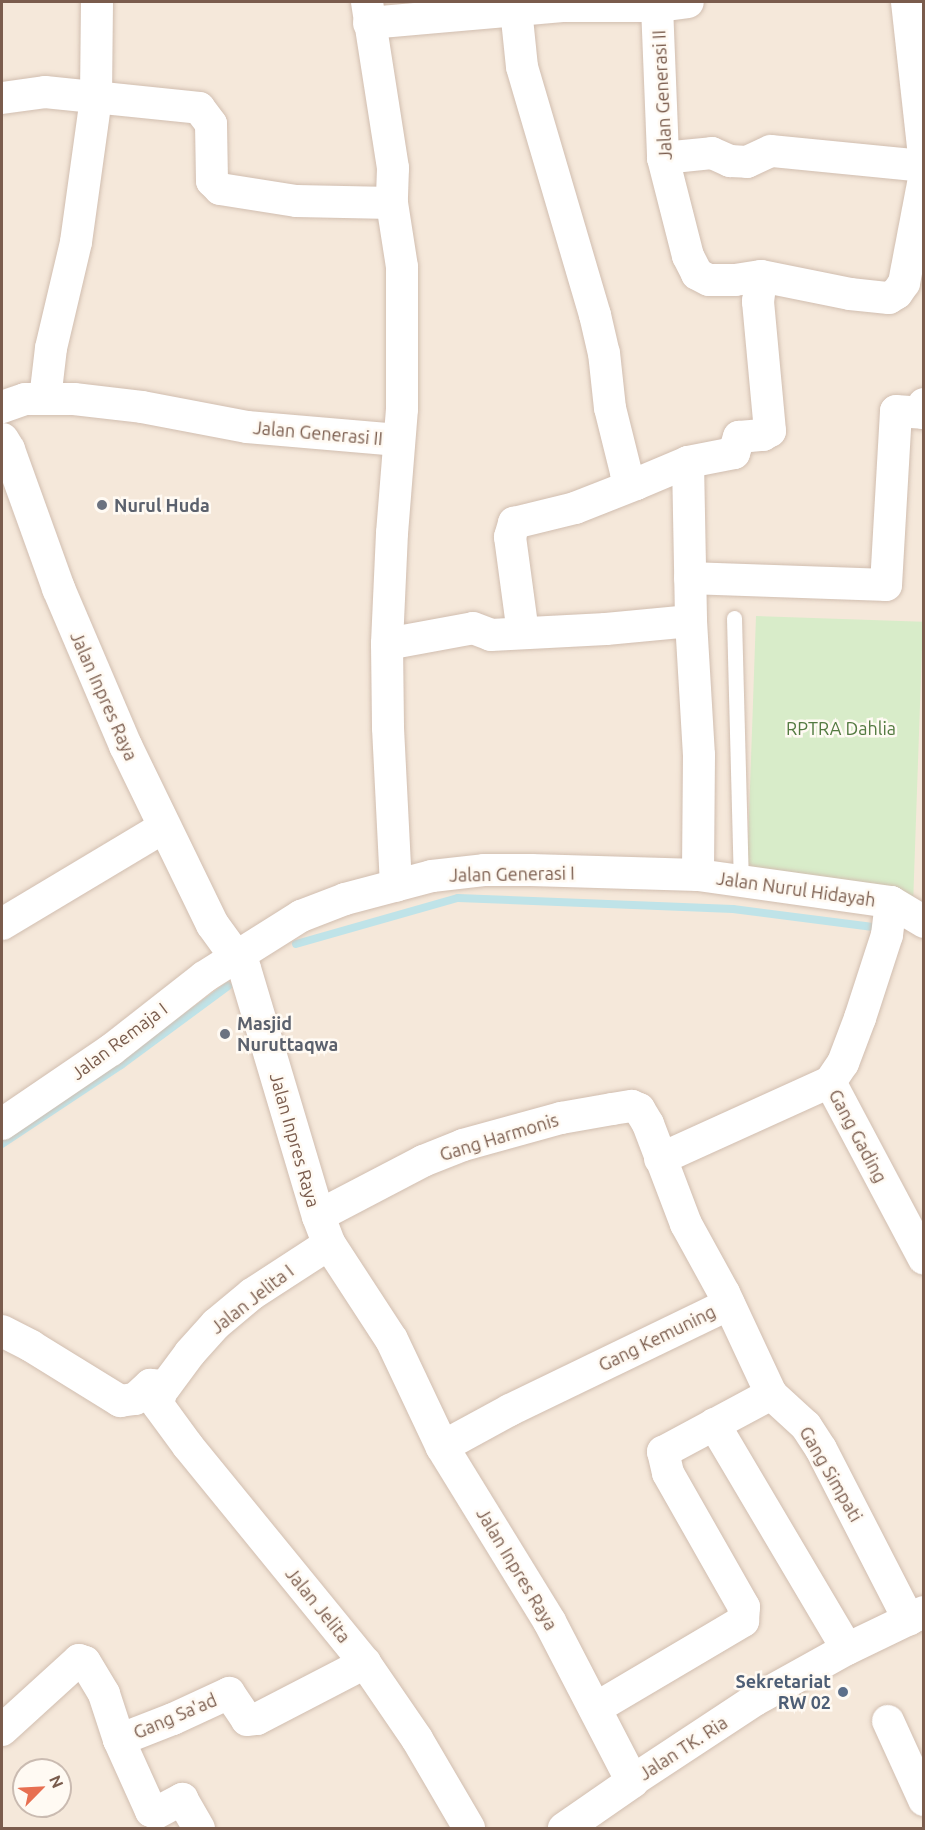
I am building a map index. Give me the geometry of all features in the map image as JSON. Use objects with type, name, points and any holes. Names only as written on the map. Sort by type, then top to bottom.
[{"type":"street","points":[[45,399],[51,348],[76,242],[96,97],[97,2]]},
{"type":"street","points":[[657,6],[688,2]]},
{"type":"street","points":[[889,298],[903,287],[918,247],[923,160],[907,2]]},
{"type":"street","name":"Jalan Generasi II","points":[[2,407],[25,399],[142,407],[247,427],[398,440],[402,409],[402,289],[392,203],[393,168],[368,13],[565,6],[657,6],[663,158],[688,256],[697,274],[709,280],[761,276],[850,294],[924,304]]},
{"type":"street","points":[[516,9],[522,67],[595,315],[604,353],[610,408],[626,472],[629,480],[636,484]]},
{"type":"street","points":[[2,98],[45,92],[198,108],[211,124],[212,181],[220,189],[296,201],[392,203]]},
{"type":"street","points":[[663,158],[712,153],[730,161],[747,162],[771,151],[923,160]]},
{"type":"street","points":[[524,633],[511,527],[514,523],[575,508],[688,462],[734,453],[739,437],[763,435],[770,431],[758,302],[761,276]]},
{"type":"street","points":[[690,578],[886,585],[896,411],[923,410]]},
{"type":"street","name":"Jalan Inpres Raya","points":[[2,439],[8,449],[58,588],[91,669],[212,924],[227,966],[254,999],[323,1230],[391,1339],[442,1447],[526,1583],[596,1708],[632,1781]]},
{"type":"street","points":[[396,886],[388,728],[387,644],[398,440]]},
{"type":"street","points":[[688,462],[691,621],[699,755],[698,875]]},
{"type":"street","points":[[387,644],[473,628],[491,635],[606,629],[691,621]]},
{"type":"street","points":[[2,924],[164,827]]},
{"type":"street","name":"Jalan Generasi I","points":[[227,966],[301,916],[345,899],[432,876],[484,870],[698,875]]},
{"type":"street","name":"Jalan Nurul Hidayah","points":[[698,875],[741,881],[889,920],[924,922]]},
{"type":"street","points":[[830,1082],[843,1063],[889,920]]},
{"type":"street","name":"Jalan Remaja I","points":[[2,1124],[111,1050],[227,966]]},
{"type":"street","name":"Gang Gading","points":[[660,1159],[830,1082],[924,1259]]},
{"type":"street","name":"Gang Harmonis","points":[[323,1230],[423,1161],[463,1145],[561,1118],[632,1106],[639,1109],[648,1125]]},
{"type":"street","name":"Gang Kemuning","points":[[442,1447],[520,1405],[729,1304],[686,1224],[648,1125]]},
{"type":"street","name":"Jalan Jelita I","points":[[163,1389],[190,1353],[216,1324],[323,1230]]},
{"type":"street","name":"Gang Simpati","points":[[729,1304],[771,1394],[806,1426],[916,1616]]},
{"type":"street","points":[[2,1332],[31,1346],[120,1401],[135,1399],[150,1385],[163,1389]]},
{"type":"street","name":"Jalan Jelita","points":[[163,1389],[158,1396],[159,1408],[365,1663],[417,1739],[469,1828]]},
{"type":"street","points":[[596,1708],[742,1621],[744,1607],[668,1473],[663,1460],[663,1452],[771,1394]]},
{"type":"street","points":[[714,1424],[847,1649]]},
{"type":"street","name":"Jalan TK. Ria","points":[[632,1781],[755,1700],[847,1649],[916,1616]]},
{"type":"street","name":"Gang Sa'ad","points":[[2,1730],[5,1724],[81,1660],[104,1694],[119,1740],[229,1694],[247,1720],[257,1719],[365,1663]]},
{"type":"street","points":[[888,1720],[924,1800]]},
{"type":"street","points":[[119,1740],[151,1811],[156,1813],[182,1799],[199,1828]]},
{"type":"street","points":[[564,1828],[632,1781]]},
{"type":"lane","points":[[734,618],[741,881]]},
{"type":"shaded area","points":[[2,2],[923,2],[923,1828],[2,1828]]},
{"type":"green space","name":"RPTRA Dahlia","points":[[756,616],[923,622],[913,897],[746,891]]},
{"type":"waterway","points":[[296,944],[458,898],[733,909],[881,928]]},
{"type":"waterway","points":[[2,1144],[121,1065],[228,986]]},
{"type":"place","name":"Nurul Huda","points":[[102,505]]},
{"type":"place","name":"Masjid Nuruttaqwa","points":[[225,1034]]},
{"type":"place","name":"Sekretariat RW 02","points":[[843,1692]]}]
